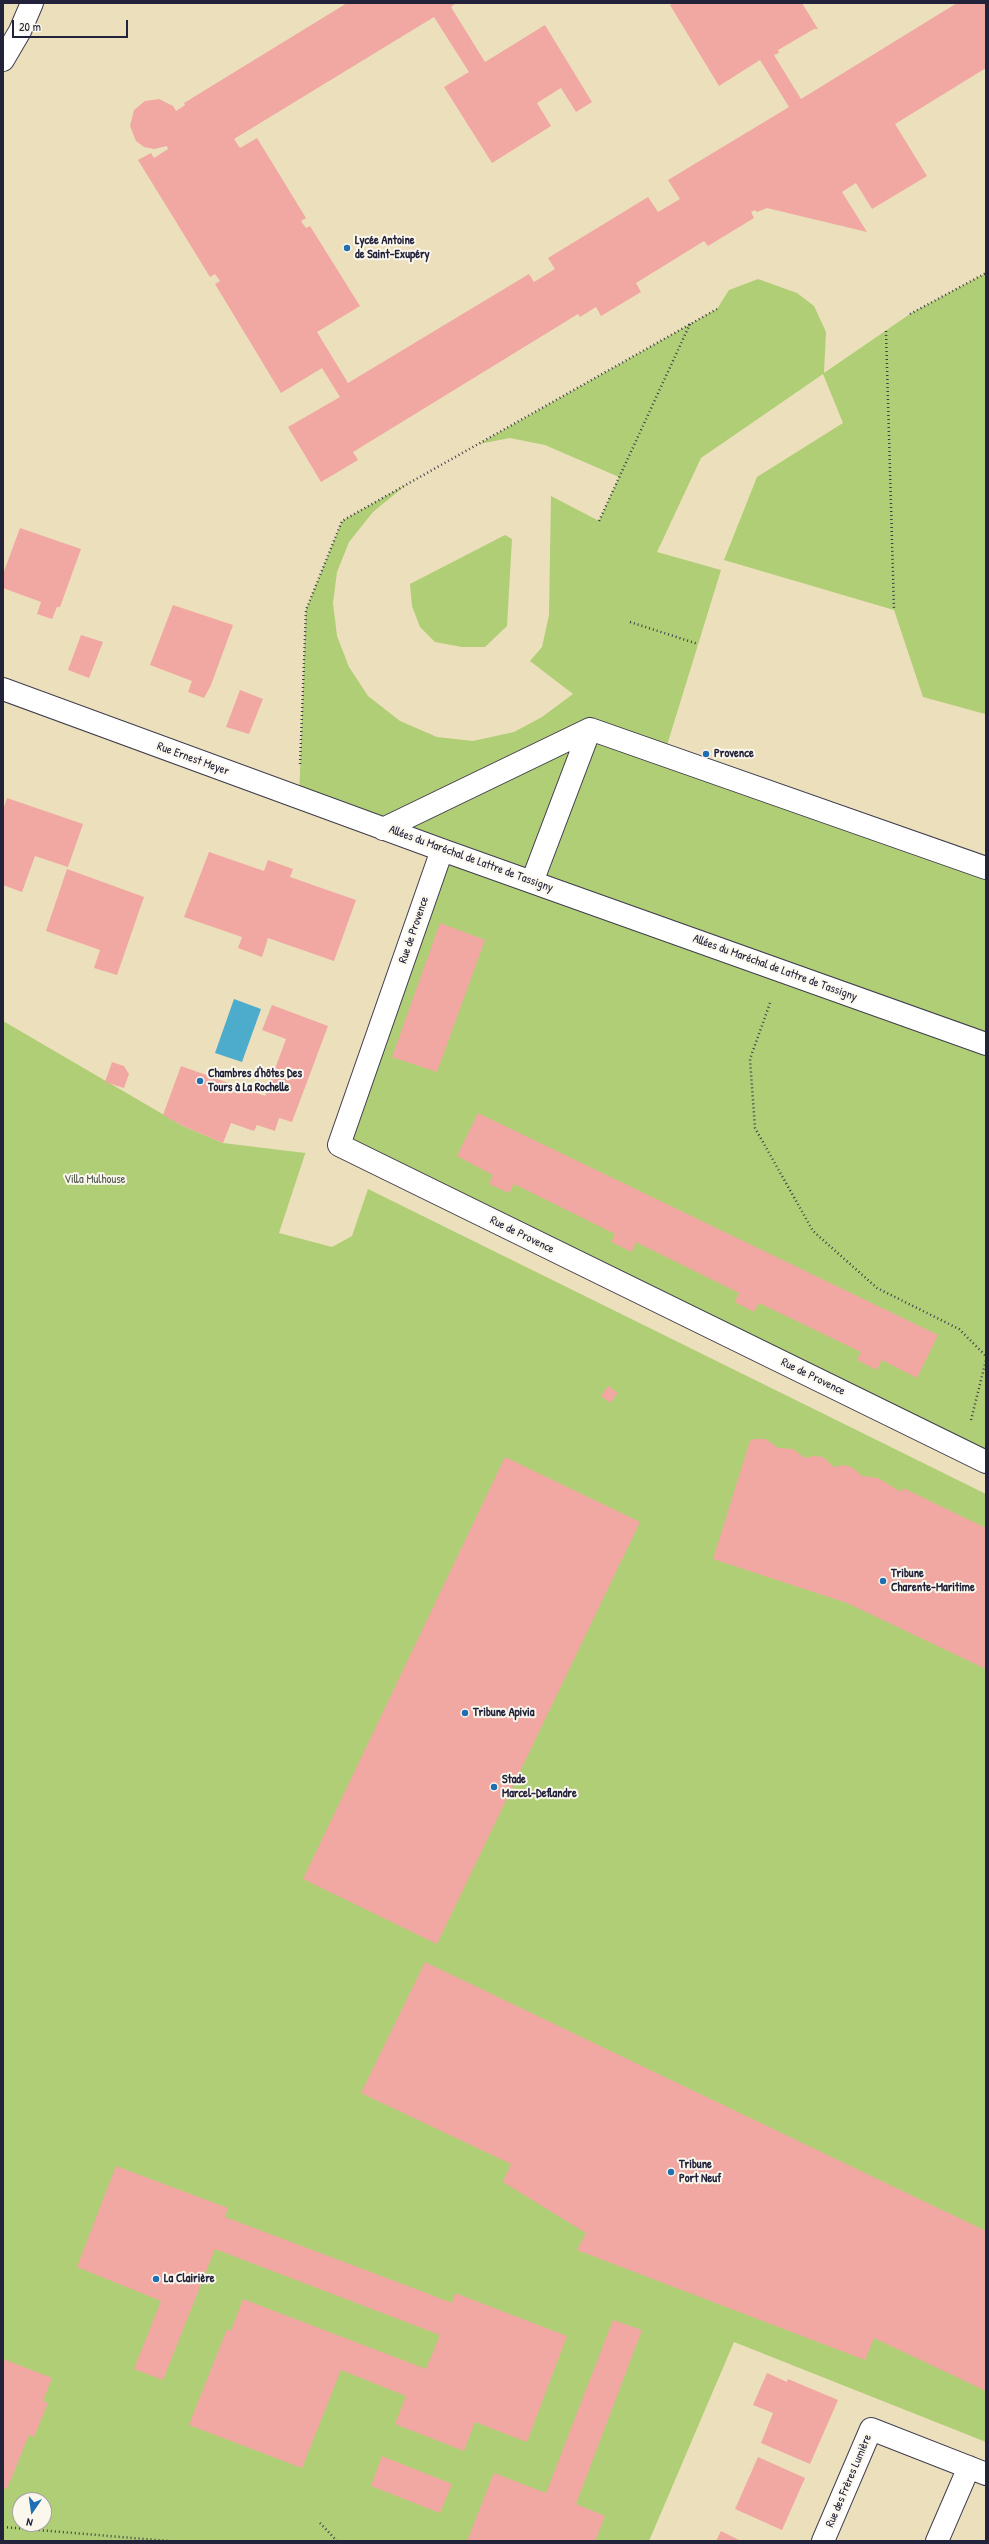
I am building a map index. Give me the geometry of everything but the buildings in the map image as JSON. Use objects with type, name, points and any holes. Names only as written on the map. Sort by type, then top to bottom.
[{"type":"street","points":[[3,60],[20,31],[32,3]]},
{"type":"street","name":"Rue Ernest Meyer","points":[[3,689],[383,829]]},
{"type":"street","points":[[532,882],[590,730],[986,868]]},
{"type":"street","name":"Allées du Maréchal de Lattre de Tassigny","points":[[383,829],[590,730]]},
{"type":"street","name":"Allées du Maréchal de Lattre de Tassigny","points":[[383,829],[986,1044]]},
{"type":"street","name":"Rue de Provence","points":[[442,850],[339,1145],[986,1462]]},
{"type":"street","name":"Rue des Frères Lumière","points":[[823,2541],[871,2429],[978,2470],[937,2541]]},
{"type":"path","points":[[910,314],[986,273]]},
{"type":"path","points":[[299,798],[306,610],[342,522],[717,309]]},
{"type":"path","points":[[599,521],[690,324]]},
{"type":"path","points":[[886,331],[894,610]]},
{"type":"path","points":[[630,622],[698,644]]},
{"type":"path","points":[[770,1003],[750,1059],[755,1128],[813,1231],[877,1288],[959,1329],[986,1356]]},
{"type":"path","points":[[964,1451],[986,1360]]},
{"type":"path","points":[[320,2523],[337,2541]]},
{"type":"path","points":[[3,2527],[168,2541]]},
{"type":"green space","points":[[986,273],[985,714],[923,697],[894,610],[724,560],[757,477],[843,423],[823,374],[701,458],[657,552],[721,570],[664,755],[986,869],[986,1462],[339,1145],[442,850],[299,798],[306,610],[342,521],[407,484],[373,512],[349,542],[337,572],[333,603],[337,636],[349,667],[368,696],[400,721],[437,737],[473,741],[514,732],[542,717],[573,694],[530,661],[542,647],[549,615],[551,496],[599,521],[619,477],[545,445],[510,438],[479,444],[717,309],[729,290],[758,279],[797,293],[814,306],[826,332],[824,373],[910,314]]},
{"type":"green space","points":[[505,535],[512,539],[507,626],[485,647],[462,647],[435,642],[420,627],[412,606],[410,584]]},
{"type":"green space","name":"Stade Marcel-Deflandre","points":[[3,1021],[183,1126],[223,1143],[305,1153],[306,1151],[279,1233],[332,1247],[352,1236],[368,1189],[986,1494],[986,2442],[734,2342],[649,2541],[3,2541]]},
{"type":"water","points":[[234,999],[261,1009],[242,1062],[215,1053]]},
{"type":"place","name":"Lycée Antoine de Saint-Exupéry","points":[[347,248]]},
{"type":"place","name":"Provence","points":[[706,754]]},
{"type":"place","name":"Chambres d'hôtes Des Tours à La Rochelle","points":[[200,1081]]},
{"type":"place","name":"Tribune Charente-Maritime","points":[[883,1581]]},
{"type":"place","name":"Tribune Apivia","points":[[465,1713]]},
{"type":"place","name":"Stade Marcel-Deflandre","points":[[494,1787]]},
{"type":"place","name":"Tribune Port Neuf","points":[[671,2172]]},
{"type":"place","name":"La Clairière","points":[[156,2279]]},
{"type":"park label","name":"Villa Mulhouse","points":[[95,1180]]}]
